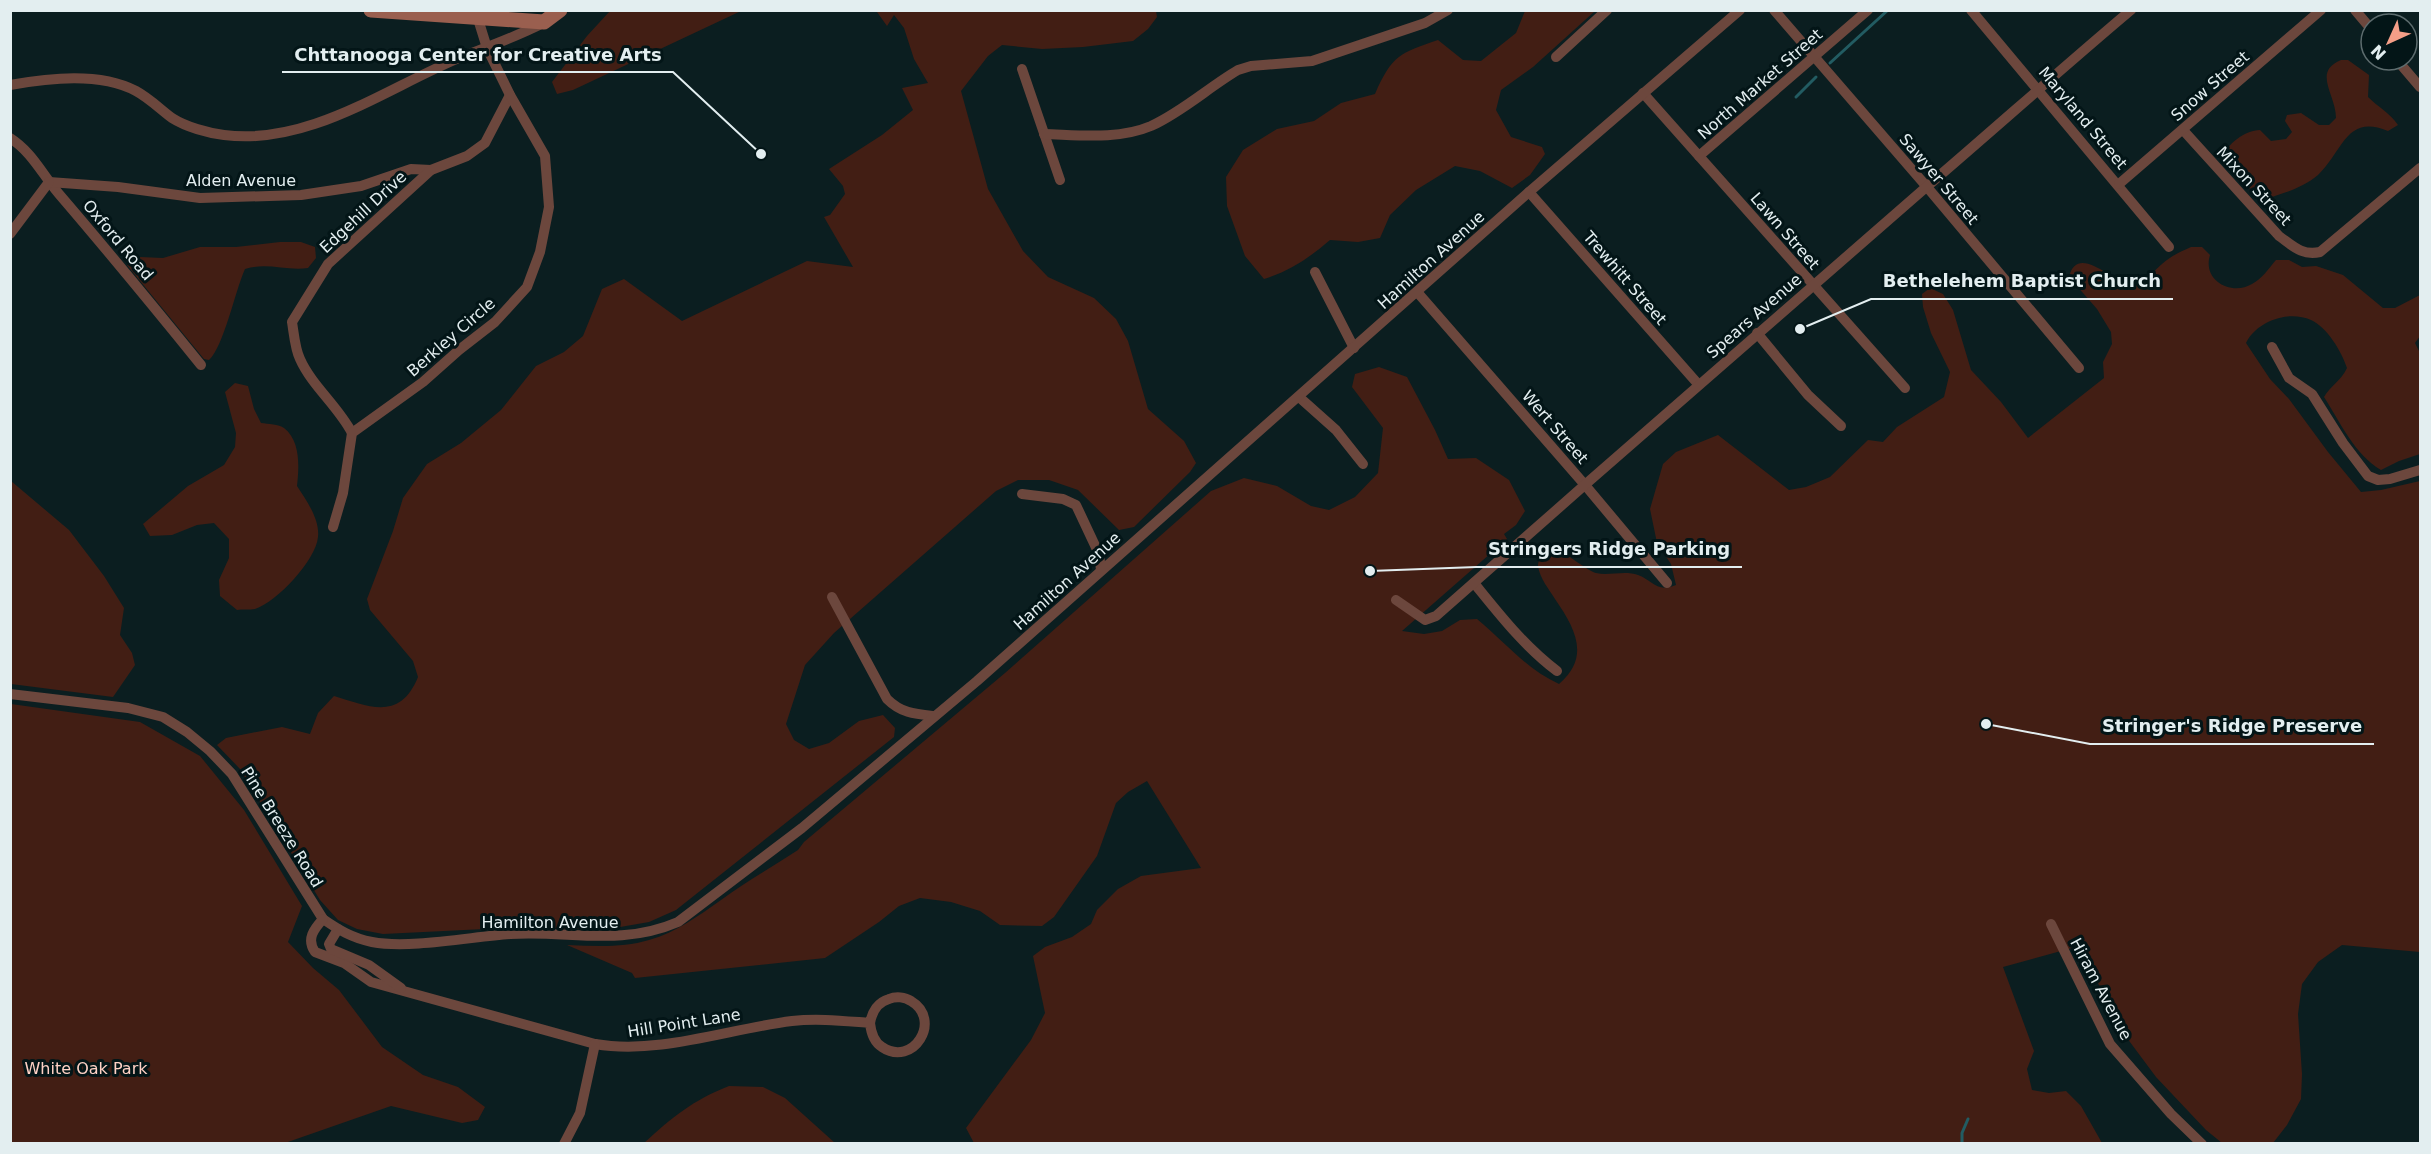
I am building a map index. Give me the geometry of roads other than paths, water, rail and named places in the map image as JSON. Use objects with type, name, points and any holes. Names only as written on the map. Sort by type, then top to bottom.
[{"type":"street","points":[[10,85],[57,79],[112,81],[136,91],[174,119],[196,128],[223,135],[256,136],[302,128],[544,22],[560,10]]},
{"type":"street","points":[[1044,134],[1098,136],[1129,132],[1151,126],[1238,70],[1251,66],[1312,61],[1425,23],[1448,10]]},
{"type":"street","points":[[1556,57],[1607,10]]},
{"type":"street","name":"Hamilton Avenue","points":[[323,919],[346,935],[374,942],[401,944],[513,934],[617,938],[665,928],[678,922],[802,828],[977,681],[1418,293],[1529,192],[1740,10]]},
{"type":"street","name":"Sawyer Street","points":[[1774,10],[2079,368]]},
{"type":"street","name":"North Market Street","points":[[1699,156],[1868,10]]},
{"type":"street","name":"Maryland Street","points":[[1971,10],[2119,184],[2169,247]]},
{"type":"street","name":"Spears Avenue","points":[[1396,600],[1425,620],[1436,616],[1756,333],[2131,10]]},
{"type":"street","name":"Snow Street","points":[[2119,184],[2321,10]]},
{"type":"street","points":[[372,11],[544,22]]},
{"type":"street","name":"Berkley Circle","points":[[352,433],[423,382],[495,322],[526,287],[540,252],[549,207],[545,156],[510,95],[487,48],[478,19]]},
{"type":"street","points":[[1022,69],[1060,180]]},
{"type":"street","points":[[2408,72],[2421,87]]},
{"type":"street","name":"Lawn Street","points":[[1643,93],[1905,388]]},
{"type":"street","points":[[431,170],[467,156],[485,143],[510,95]]},
{"type":"street","name":"Mixon Street","points":[[2183,130],[2279,236],[2297,250],[2309,254],[2320,252],[2421,168]]},
{"type":"street","name":"Oxford Road","points":[[10,138],[29,153],[49,182],[131,277],[201,365]]},
{"type":"street","name":"Alden Avenue","points":[[49,182],[118,186],[200,198],[223,198],[301,195],[361,186],[411,169],[431,170]]},
{"type":"street","name":"Edgehill Drive","points":[[352,433],[298,357],[292,322],[328,264],[431,170]]},
{"type":"street","points":[[10,234],[49,182]]},
{"type":"street","name":"Trewhitt Street","points":[[1529,192],[1698,384]]},
{"type":"street","points":[[1315,272],[1354,348]]},
{"type":"street","name":"Wert Street","points":[[1418,293],[1585,485],[1667,584]]},
{"type":"street","points":[[1756,333],[1808,395],[1841,426]]},
{"type":"street","points":[[2272,347],[2289,378],[2312,394],[2368,476],[2378,480],[2390,479],[2421,470]]},
{"type":"street","points":[[1299,397],[1336,430],[1363,464]]},
{"type":"street","points":[[333,527],[343,494],[352,433]]},
{"type":"street","points":[[1022,494],[1063,499],[1077,505],[1098,554],[1101,570]]},
{"type":"street","points":[[1474,583],[1529,648],[1557,671]]},
{"type":"street","points":[[832,597],[887,699],[908,713],[934,716]]},
{"type":"street","name":"Pine Breeze Road","points":[[10,694],[128,708],[163,717],[186,732],[210,751],[232,774],[323,919]]},
{"type":"street","name":"Hill Point Lane","points":[[323,919],[313,929],[310,939],[312,948],[315,952],[349,961]]},
{"type":"street","name":"Hiram Avenue","points":[[2051,924],[2110,1044],[2171,1114],[2202,1143]]},
{"type":"street","name":"Hill Point Lane","points":[[338,929],[329,944],[331,949],[402,989],[595,1044],[648,1046],[802,1020],[870,1023]]},
{"type":"street","points":[[901,997],[911,1000],[919,1007],[924,1016],[925,1027],[918,1044],[910,1050],[898,1052],[887,1050],[878,1043],[871,1032],[870,1023],[874,1011],[882,1002],[901,997]]},
{"type":"street","points":[[564,1143],[580,1113],[595,1044]]},
{"type":"waterway","points":[[1830,63],[1888,10]]},
{"type":"waterway","points":[[1796,97],[1816,77]]},
{"type":"waterway","points":[[1962,1144],[1962,1133],[1968,1119]]},
{"type":"place","name":"Chttanooga Center for Creative Arts","points":[[761,154]]},
{"type":"place","name":"Bethelehem Baptist Church","points":[[1800,329]]},
{"type":"place","name":"Stringers Ridge Parking","points":[[1370,571]]},
{"type":"place","name":"Stringer's Ridge Preserve","points":[[1986,724]]},
{"type":"park label","name":"White Oak Park","points":[[86,1068]]}]
